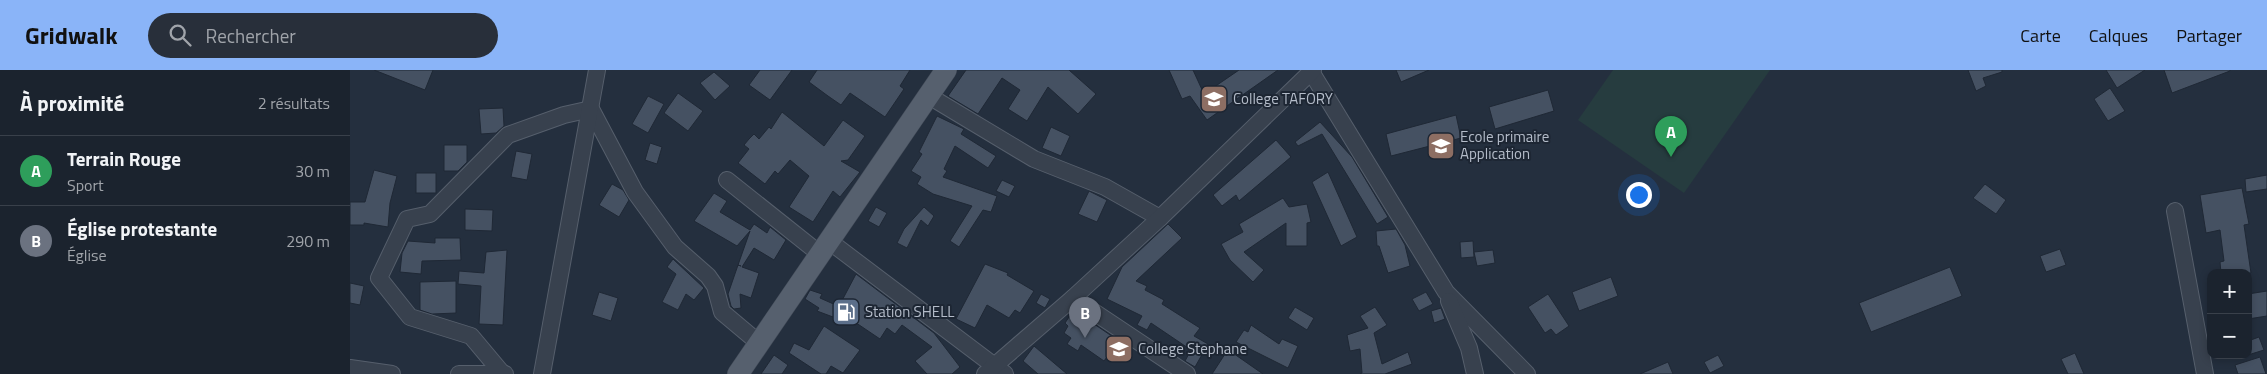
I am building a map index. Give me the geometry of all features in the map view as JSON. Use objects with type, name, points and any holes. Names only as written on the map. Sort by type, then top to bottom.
[{"type":"main road","points":[[738,374],[946,70]]},
{"type":"street","points":[[542,374],[597,70]]},
{"type":"street","points":[[727,180],[825,248],[994,372],[1160,218],[1311,70],[1446,292],[1470,348],[1475,374]]},
{"type":"street","points":[[929,96],[1034,159],[1105,187],[1160,218]]},
{"type":"street","points":[[591,109],[640,200],[675,248],[708,276],[715,286],[722,312],[760,343]]},
{"type":"street","points":[[503,373],[471,336],[410,317],[379,278],[407,219],[430,214],[508,135],[564,115],[591,109]]},
{"type":"street","points":[[2175,211],[2205,374]]},
{"type":"street","points":[[1446,292],[1527,374]]},
{"type":"street","points":[[1074,298],[1187,374]]},
{"type":"street","points":[[350,368],[392,374]]},
{"type":"street","points":[[459,374],[503,373]]},
{"type":"green space","points":[[1613,70],[1770,70],[1684,193],[1578,120]]},
{"type":"building","points":[[374,70],[433,70],[425,90]]},
{"type":"building","points":[[760,70],[792,70],[770,100],[749,85]]},
{"type":"building","points":[[817,70],[910,70],[900,86],[904,89],[885,117],[850,93],[841,105],[809,82]]},
{"type":"building","points":[[966,70],[1069,70],[1096,94],[1078,114],[1048,87],[1027,121],[1008,109],[1020,90],[1002,78],[978,114],[948,96]]},
{"type":"building","name":"College TAFORY","points":[[1169,70],[1193,70],[1204,94],[1239,70],[1278,70],[1207,120],[1190,96],[1182,99]]},
{"type":"building","points":[[1396,70],[1429,70],[1401,82]]},
{"type":"building","points":[[1968,70],[2002,70],[2002,72],[1983,78],[1986,86],[1976,91]]},
{"type":"building","points":[[2106,70],[2145,70],[2117,88]]},
{"type":"building","points":[[2164,70],[2230,70],[2230,71],[2172,93]]},
{"type":"building","points":[[714,72],[730,86],[715,100],[700,83]]},
{"type":"building","points":[[2110,88],[2125,111],[2108,121],[2094,99]]},
{"type":"building","points":[[1548,90],[1554,111],[1495,129],[1489,107]]},
{"type":"building","points":[[678,93],[703,111],[688,131],[664,113]]},
{"type":"building","points":[[648,96],[664,104],[648,133],[632,124]]},
{"type":"building","points":[[503,108],[504,126],[496,133],[481,134],[479,109]]},
{"type":"building","points":[[782,112],[824,146],[843,120],[865,136],[848,160],[841,161],[860,172],[840,197],[833,191],[813,222],[789,207],[809,176],[790,160],[778,174],[775,171],[765,184],[738,163],[749,149],[744,145],[749,139],[754,134],[759,139],[769,127],[771,129]]},
{"type":"building","points":[[1456,115],[1461,138],[1391,156],[1386,134]]},
{"type":"building","points":[[937,116],[964,129],[961,134],[996,156],[988,168],[955,146],[944,169],[947,171],[943,177],[997,196],[991,212],[983,210],[959,247],[950,241],[972,206],[933,194],[917,184],[921,177],[911,171],[922,154],[919,152]]},
{"type":"building","points":[[1320,122],[1352,157],[1388,217],[1377,224],[1322,134],[1298,146],[1295,142]]},
{"type":"building","points":[[1051,127],[1070,136],[1061,156],[1042,148]]},
{"type":"building","points":[[1276,140],[1291,157],[1239,201],[1236,195],[1222,206],[1213,195]]},
{"type":"building","points":[[650,143],[662,147],[657,164],[645,160]]},
{"type":"building","points":[[444,145],[467,145],[467,162],[458,171],[444,171]]},
{"type":"building","points":[[516,151],[532,154],[527,180],[511,177]]},
{"type":"building","points":[[374,170],[397,176],[390,203],[388,227],[364,223],[364,225],[350,225],[350,202],[365,202]]},
{"type":"building","points":[[1328,172],[1357,237],[1341,246],[1312,182]]},
{"type":"building","points":[[416,173],[436,173],[436,193],[416,193]]},
{"type":"building","points":[[2267,175],[2267,189],[2246,192],[2245,179]]},
{"type":"building","points":[[1002,180],[1015,186],[1009,197],[996,191]]},
{"type":"building","points":[[612,184],[623,190],[629,200],[619,217],[599,205]]},
{"type":"building","points":[[1985,184],[2006,200],[1996,214],[1973,198]]},
{"type":"building","points":[[2242,188],[2249,224],[2244,225],[2250,269],[2221,269],[2220,262],[2224,261],[2220,230],[2206,233],[2200,195]]},
{"type":"building","points":[[1089,191],[1107,200],[1097,222],[1078,214]]},
{"type":"building","points":[[714,193],[727,201],[720,212],[750,230],[754,224],[767,233],[770,227],[786,240],[774,260],[754,248],[742,267],[759,273],[751,298],[740,294],[741,308],[734,309],[731,306],[728,294],[750,231],[737,246],[694,221]]},
{"type":"building","points":[[1283,198],[1289,207],[1307,204],[1311,222],[1307,223],[1307,246],[1286,246],[1286,223],[1244,252],[1264,270],[1253,282],[1230,260],[1221,244],[1243,232],[1239,224]]},
{"type":"building","points":[[876,207],[887,213],[879,227],[868,221]]},
{"type":"building","points":[[924,207],[934,216],[928,226],[921,220],[907,248],[897,243],[904,229]]},
{"type":"building","points":[[465,209],[493,210],[492,231],[465,230]]},
{"type":"building","points":[[1168,224],[1182,238],[1136,281],[1147,286],[1145,290],[1164,300],[1162,304],[1200,328],[1194,336],[1208,344],[1195,367],[1185,361],[1191,350],[1151,323],[1147,330],[1137,325],[1142,316],[1107,299],[1122,267]]},
{"type":"building","points":[[1396,229],[1405,245],[1410,266],[1388,273],[1379,246],[1377,246],[1376,231]]},
{"type":"building","points":[[435,238],[460,238],[461,260],[422,261],[421,274],[400,272],[402,253],[408,241],[435,243]]},
{"type":"building","points":[[1473,241],[1474,257],[1461,258],[1460,242]]},
{"type":"building","points":[[2060,249],[2066,265],[2046,272],[2040,256]]},
{"type":"building","points":[[507,250],[503,325],[479,324],[481,286],[458,284],[459,271],[484,273],[486,252]]},
{"type":"building","points":[[1493,250],[1495,263],[1477,266],[1474,252]]},
{"type":"building","points":[[673,259],[704,288],[694,300],[686,294],[678,310],[662,302],[676,274],[667,267]]},
{"type":"building","points":[[985,264],[1008,273],[1007,275],[1034,291],[1020,313],[1015,310],[1009,318],[987,305],[975,328],[956,319]]},
{"type":"building","points":[[1950,267],[1962,296],[1871,332],[1859,303]]},
{"type":"building","points":[[856,274],[934,333],[960,367],[952,374],[927,374],[915,361],[932,347],[902,325],[895,334],[887,328],[880,339],[837,310]]},
{"type":"building","points":[[1611,277],[1618,296],[1579,311],[1572,292]]},
{"type":"building","points":[[456,281],[456,313],[432,314],[420,310],[420,282]]},
{"type":"building","points":[[350,283],[364,286],[360,305],[350,303]]},
{"type":"building","points":[[810,290],[822,294],[820,298],[838,306],[833,317],[817,311],[819,308],[805,299]]},
{"type":"building","points":[[2267,291],[2267,316],[2252,318],[2252,293]]},
{"type":"building","points":[[599,292],[618,298],[611,321],[592,315]]},
{"type":"building","points":[[1426,292],[1433,304],[1419,311],[1412,299]]},
{"type":"building","points":[[1041,294],[1050,299],[1045,308],[1036,303]]},
{"type":"building","points":[[1548,294],[1569,326],[1556,335],[1551,329],[1545,333],[1528,307]]},
{"type":"building","points":[[1295,307],[1314,318],[1307,330],[1288,318]]},
{"type":"building","points":[[1375,307],[1387,325],[1374,333],[1382,364],[1408,352],[1412,364],[1385,374],[1360,374],[1362,373],[1360,349],[1350,351],[1347,335],[1368,328],[1360,316]]},
{"type":"building","points":[[1441,308],[1445,319],[1434,323],[1431,311]]},
{"type":"building","points":[[1078,313],[1119,341],[1104,361],[1081,345],[1078,351],[1067,344],[1071,338],[1064,333],[1068,326],[1065,323],[1071,314],[1075,317]]},
{"type":"building","points":[[1251,325],[1279,344],[1282,339],[1298,346],[1288,368],[1236,342],[1244,330],[1248,332]]},
{"type":"building","points":[[824,326],[860,350],[843,373],[831,366],[826,374],[821,374],[789,353],[794,343],[809,350]]},
{"type":"building","points":[[2259,337],[2264,350],[2252,354],[2252,340]]},
{"type":"building","points":[[1034,346],[1067,374],[1038,374],[1023,361]]},
{"type":"building","points":[[1227,351],[1230,351],[1263,374],[1212,374]]},
{"type":"building","points":[[2075,353],[2084,374],[2068,374],[2061,359]]},
{"type":"building","points":[[774,355],[788,365],[782,374],[761,374]]},
{"type":"building","points":[[1718,355],[1724,366],[1710,373],[1704,362]]},
{"type":"building","points":[[2260,357],[2266,374],[2238,374],[2235,365]]},
{"type":"building","points":[[1668,362],[1673,374],[1640,374]]},
{"type":"place","name":"College TAFORY","points":[[1214,99]]},
{"type":"place","name":"Ecole primaire Application","points":[[1441,146]]},
{"type":"place","name":"Terrain Rouge","points":[[1671,157]]},
{"type":"place","name":"Station SHELL","points":[[846,312]]},
{"type":"place","name":"Église protestante","points":[[1085,338]]},
{"type":"place","name":"College Stephane","points":[[1119,349]]}]
